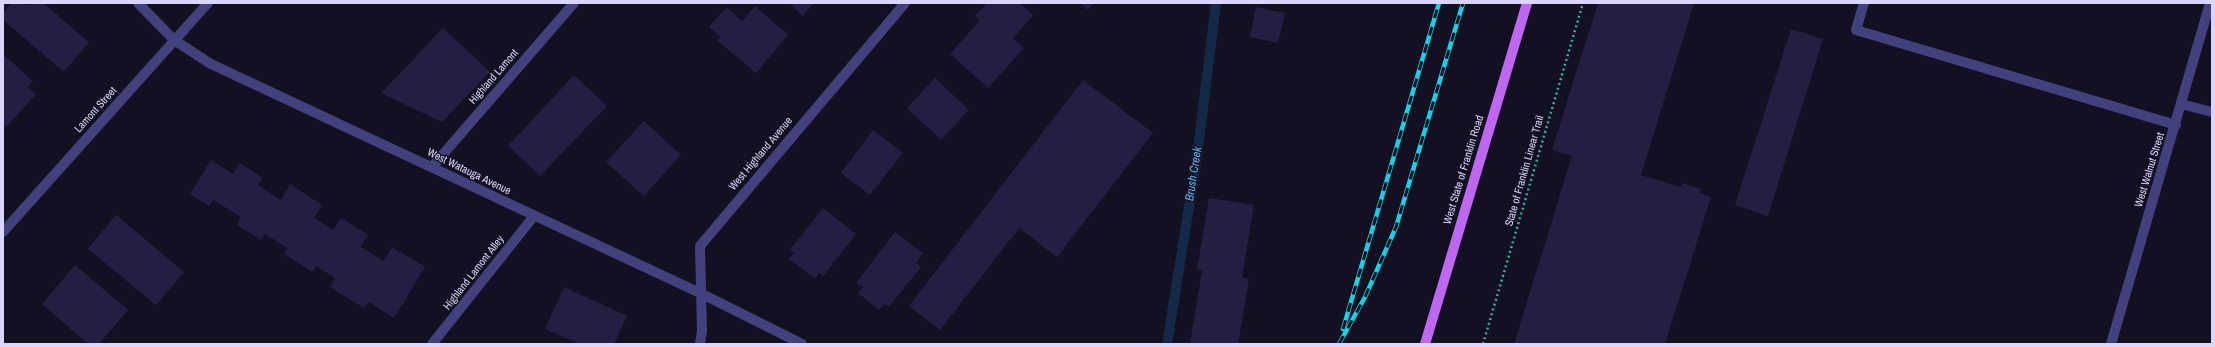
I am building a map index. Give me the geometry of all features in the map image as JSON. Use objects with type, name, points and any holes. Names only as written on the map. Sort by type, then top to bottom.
[{"type":"main road","name":"West State of Franklin Road","points":[[1424,344],[1527,3]]},
{"type":"street","name":"West Watauga Avenue","points":[[138,3],[174,40],[211,64],[700,293],[802,344]]},
{"type":"street","name":"Lamont Street","points":[[3,232],[208,3]]},
{"type":"street","name":"Highland Lamont","points":[[432,167],[574,3]]},
{"type":"street","name":"West Highland Avenue","points":[[700,344],[702,331],[700,246],[905,3]]},
{"type":"street","points":[[1864,3],[1856,30],[2176,125]]},
{"type":"street","name":"West Walnut Street","points":[[2111,344],[2211,4]]},
{"type":"street","points":[[2181,104],[2212,112]]},
{"type":"street","name":"Highland Lamont Alley","points":[[432,344],[534,216]]},
{"type":"path","name":"State of Franklin Linear Trail","points":[[1483,344],[1583,3]]},
{"type":"building","points":[[11,3],[29,5],[43,3],[89,42],[64,72],[3,20],[3,13]]},
{"type":"building","points":[[789,3],[814,3],[803,16]]},
{"type":"building","points":[[987,3],[1020,3],[1033,15],[1013,38],[1024,48],[988,88],[950,54],[980,20],[975,16]]},
{"type":"building","points":[[1081,3],[1094,3],[1088,10]]},
{"type":"building","points":[[1598,3],[1694,3],[1641,175],[1681,187],[1682,183],[1701,189],[1699,193],[1711,197],[1665,344],[1514,344],[1572,156],[1552,150]]},
{"type":"building","points":[[755,6],[788,35],[756,73],[717,40],[720,37],[709,27],[727,7],[742,21]]},
{"type":"building","points":[[1256,7],[1285,13],[1278,43],[1250,37]]},
{"type":"building","points":[[443,28],[490,72],[442,122],[381,93]]},
{"type":"building","points":[[1791,29],[1823,39],[1768,216],[1735,205]]},
{"type":"building","points":[[3,54],[33,81],[28,87],[36,94],[6,127],[3,124]]},
{"type":"building","points":[[574,75],[607,106],[540,176],[508,146]]},
{"type":"building","points":[[935,78],[969,110],[941,140],[907,108]]},
{"type":"building","points":[[1083,80],[1153,133],[1057,257],[1019,228],[940,330],[909,306]]},
{"type":"building","points":[[644,121],[681,155],[644,196],[606,162]]},
{"type":"building","points":[[873,130],[903,153],[870,195],[841,173]]},
{"type":"building","points":[[211,160],[233,174],[240,163],[263,178],[258,185],[281,200],[290,184],[322,205],[314,218],[333,230],[341,218],[368,235],[361,247],[383,261],[392,247],[425,267],[394,318],[369,302],[364,308],[330,287],[335,278],[316,266],[312,272],[284,254],[287,248],[265,234],[261,240],[237,225],[241,217],[213,200],[209,206],[190,194]]},
{"type":"building","points":[[1209,198],[1254,205],[1242,278],[1249,279],[1238,344],[1190,344],[1202,271],[1197,270]]},
{"type":"building","points":[[823,208],[856,234],[823,276],[819,273],[815,279],[789,259],[794,253],[790,250]]},
{"type":"building","points":[[116,215],[184,272],[156,305],[88,249]]},
{"type":"building","points":[[895,232],[923,253],[916,263],[921,267],[889,307],[884,304],[879,310],[858,293],[863,287],[856,283]]},
{"type":"building","points":[[75,265],[128,310],[99,344],[88,344],[42,304]]},
{"type":"building","points":[[564,287],[627,316],[614,344],[580,344],[545,329]]},
{"type":"waterway","name":"Brush Creek","points":[[1167,344],[1197,157],[1216,3]]},
{"type":"railway","points":[[1343,329],[1439,3]]},
{"type":"railway","points":[[1339,344],[1365,297],[1396,227],[1463,3]]}]
